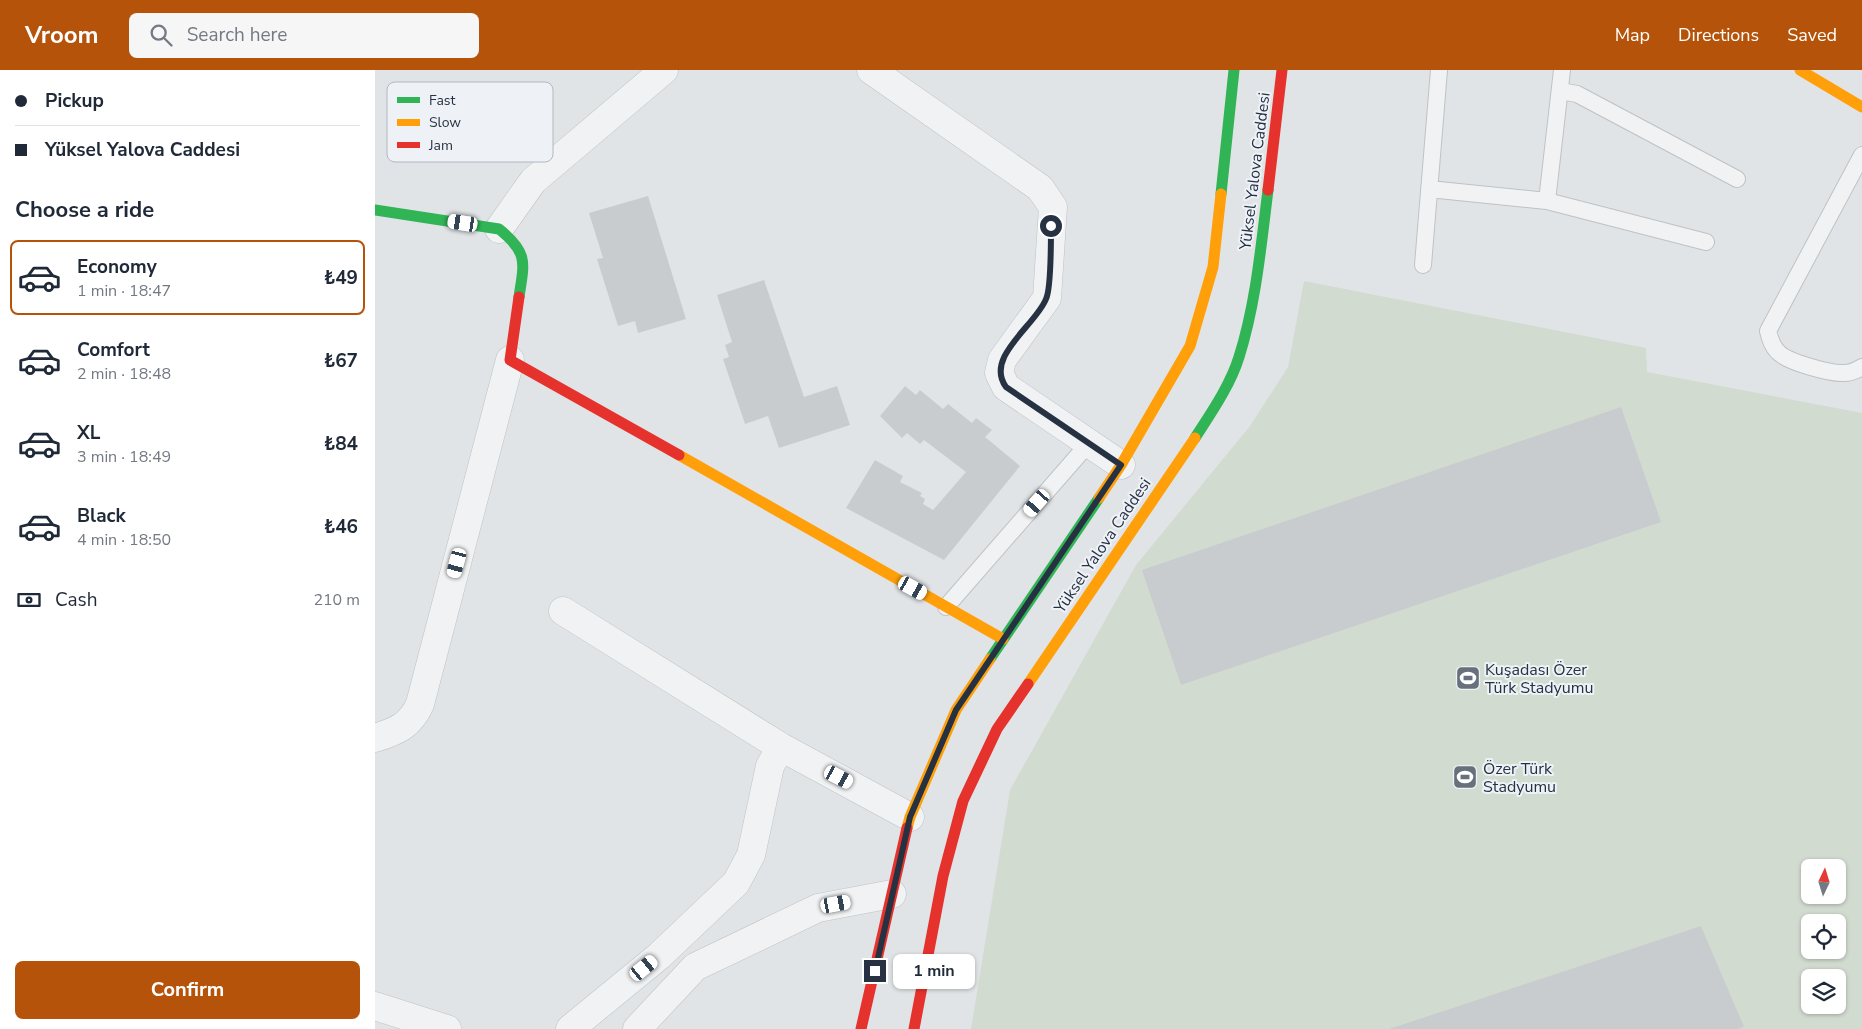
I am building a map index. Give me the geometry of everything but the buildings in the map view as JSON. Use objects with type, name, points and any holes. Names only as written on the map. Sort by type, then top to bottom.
[{"type":"main road","name":"Yüksel Yalova Caddesi","points":[[861,1029],[910,817],[956,710],[1121,465],[1190,346],[1211,276],[1234,70]]},
{"type":"main road","name":"Yüksel Yalova Caddesi","points":[[914,1029],[943,876],[961,811],[997,729],[1218,403],[1239,358],[1258,274],[1282,70]]},
{"type":"main road","points":[[1800,70],[1862,107]]},
{"type":"main road","points":[[375,210],[499,229],[513,240],[524,259],[510,360],[1003,639]]},
{"type":"street","points":[[499,229],[533,180],[664,70]]},
{"type":"street","points":[[871,70],[1040,188],[1053,208],[1047,298],[1002,360],[999,373],[1006,387],[1121,465]]},
{"type":"street","points":[[375,738],[401,729],[415,714],[420,704],[510,360]]},
{"type":"street","points":[[563,610],[781,747],[910,817]]},
{"type":"street","points":[[569,1029],[659,956],[736,883],[751,855],[770,766],[781,747]]},
{"type":"street","points":[[637,1029],[695,967],[818,908],[892,894]]},
{"type":"street","points":[[375,1006],[447,1029]]},
{"type":"lane","points":[[1423,265],[1439,70]]},
{"type":"lane","points":[[1547,201],[1562,70]]},
{"type":"lane","points":[[1560,91],[1577,94],[1737,180]]},
{"type":"lane","points":[[1860,163],[1768,331],[1772,344],[1778,352],[1787,358],[1836,373],[1854,371],[1862,367]]},
{"type":"lane","points":[[1429,189],[1547,201],[1705,242]]},
{"type":"lane","points":[[947,607],[1089,443]]},
{"type":"shaded area","name":"Kuşadası Özer Türk Stadyumu","points":[[1304,281],[1646,348],[1647,372],[1862,413],[1862,1029],[971,1029],[1010,790],[1136,565],[1250,426],[1288,367]]},
{"type":"traffic: fast","points":[[1221,194],[1234,70]]},
{"type":"traffic: fast","points":[[1195,438],[1225,389],[1235,368],[1245,337],[1254,295],[1268,190]]},
{"type":"traffic: fast","points":[[375,210],[499,229],[509,237],[520,252],[523,267],[519,297]]},
{"type":"traffic: fast","points":[[990,659],[1099,498]]},
{"type":"traffic: slow","points":[[1800,70],[1862,107]]},
{"type":"traffic: slow","points":[[1099,498],[1121,465],[1190,346],[1213,267],[1221,194]]},
{"type":"traffic: slow","points":[[1028,684],[1195,438]]},
{"type":"traffic: slow","points":[[679,455],[1003,639]]},
{"type":"traffic: slow","points":[[907,828],[956,710],[990,659]]},
{"type":"traffic: jam","points":[[1268,190],[1282,70]]},
{"type":"traffic: jam","points":[[519,297],[510,360],[679,455]]},
{"type":"traffic: jam","points":[[914,1029],[943,876],[963,801],[997,729],[1028,684]]},
{"type":"traffic: jam","points":[[861,1029],[907,828]]},
{"type":"place","name":"Kuşadası Özer Türk Stadyumu","points":[[1468,678]]},
{"type":"place","name":"Özer Türk Stadyumu","points":[[1465,777]]},
{"type":"route","points":[[875,971],[910,817],[956,710],[1121,465],[1006,387],[1001,380],[999,373],[1002,360],[1047,298],[1051,226]]}]
